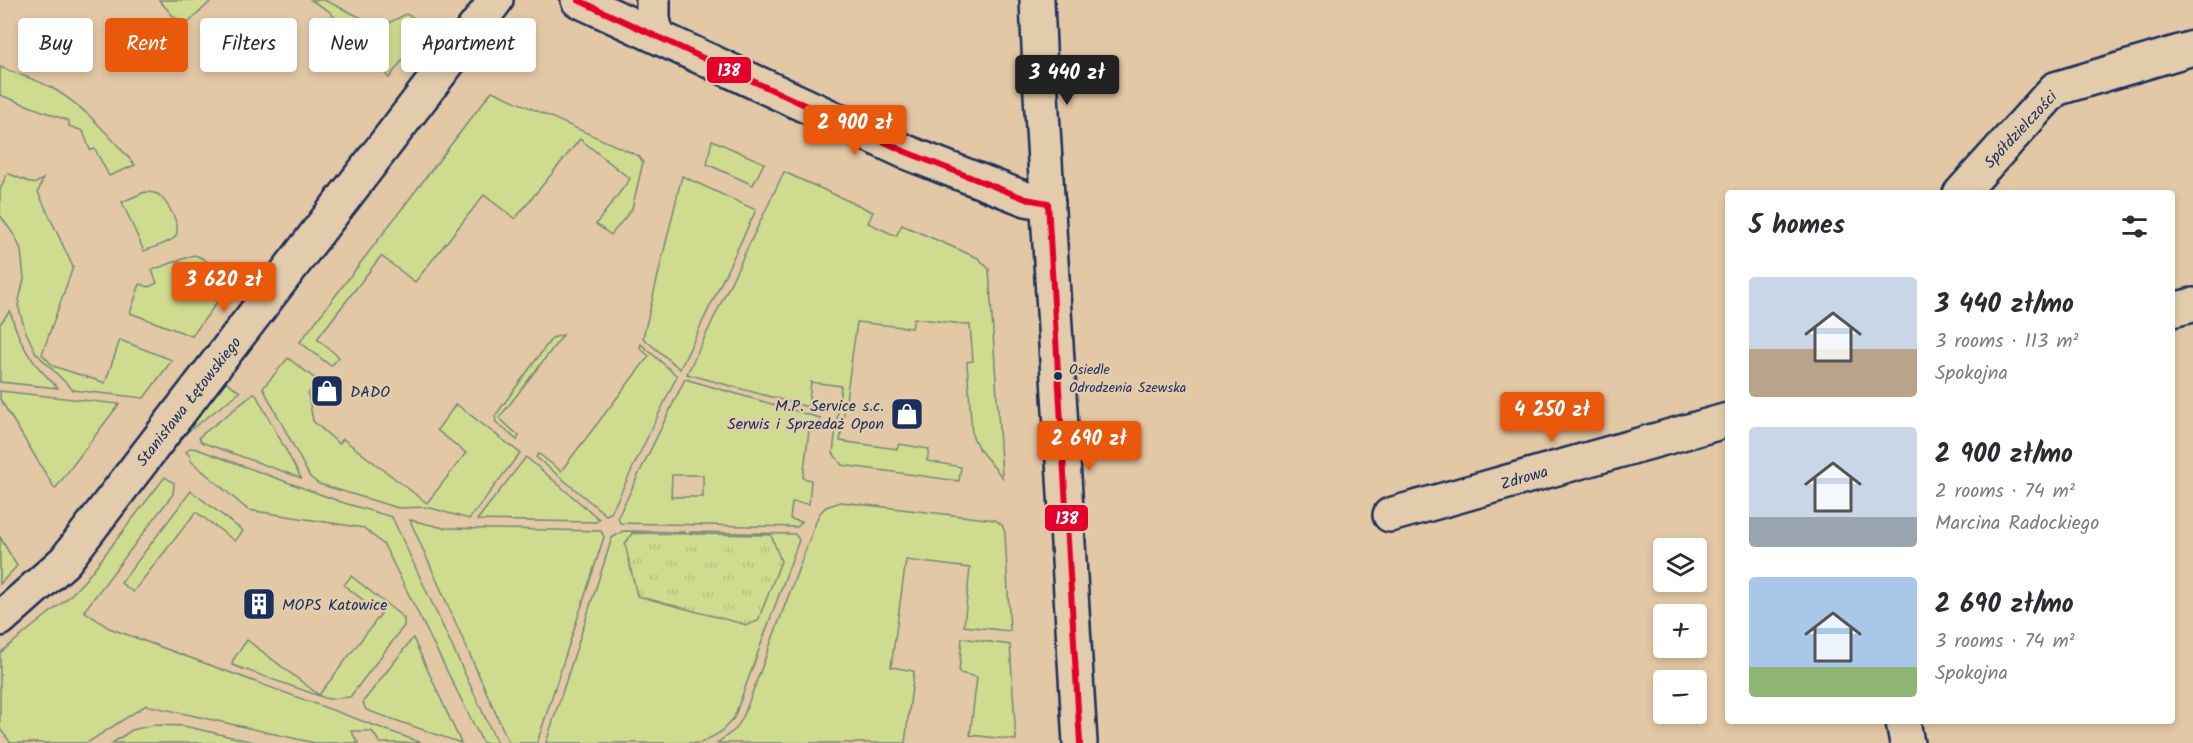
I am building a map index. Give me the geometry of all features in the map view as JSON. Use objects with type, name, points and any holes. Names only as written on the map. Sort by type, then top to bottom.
[{"type":"street","name":"Stanisława Łętowskiego","points":[[0,619],[65,561],[496,0]]},
{"type":"street","points":[[578,0],[906,152],[1026,199],[1048,203]]},
{"type":"street","points":[[652,0],[657,36]]},
{"type":"street","points":[[1037,5],[1080,743]]},
{"type":"street","name":"Spółdzielczości","points":[[1964,190],[2055,89],[2193,48]]},
{"type":"street","points":[[2175,309],[2193,305]]},
{"type":"street","name":"Zdrowa","points":[[1390,515],[1725,421]]},
{"type":"street","points":[[1903,724],[1906,743]]},
{"type":"green space","points":[[159,0],[212,0],[188,23],[188,18],[175,18]]},
{"type":"green space","points":[[311,0],[324,0],[362,18],[335,18],[329,11]]},
{"type":"green space","points":[[406,14],[415,18],[401,18],[401,62],[389,78],[384,72],[389,72],[389,23]]},
{"type":"green space","points":[[0,67],[40,82],[76,104],[97,123],[135,165],[109,176],[95,149],[90,150],[83,131],[69,126],[69,121],[0,95]]},
{"type":"green space","points":[[492,91],[639,156],[643,162],[632,209],[611,235],[596,224],[630,179],[580,139],[515,219],[484,195],[415,282],[381,256],[317,339],[339,357],[331,366],[300,342]]},
{"type":"green space","points":[[712,140],[764,163],[753,185],[707,164]]},
{"type":"green space","points":[[784,172],[873,212],[868,223],[896,236],[902,225],[978,258],[989,269],[1002,477],[979,449],[972,435],[967,362],[973,361],[970,325],[914,318],[912,328],[857,322],[840,441],[897,449],[899,444],[929,449],[927,461],[961,467],[959,481],[842,465],[833,453],[841,386],[811,382],[808,407],[687,374]]},
{"type":"green space","points":[[7,173],[34,184],[43,179],[38,192],[73,267],[42,354],[53,366],[105,383],[120,340],[172,360],[144,398],[73,390],[36,353],[25,330],[18,305],[24,279],[21,250],[16,238],[0,215],[0,190]]},
{"type":"green space","points":[[682,176],[756,210],[680,369],[643,338]]},
{"type":"green space","points":[[145,192],[155,193],[162,198],[176,221],[177,233],[168,242],[144,251],[122,202]]},
{"type":"green space","points":[[194,255],[201,257],[210,265],[224,293],[192,336],[130,313],[140,284],[149,287],[157,283],[152,270]]},
{"type":"green space","points":[[10,311],[18,335],[28,354],[58,388],[0,382],[0,324]]},
{"type":"green space","points":[[563,335],[499,418],[519,436],[517,440],[496,422],[495,416],[552,338]]},
{"type":"green space","points":[[641,344],[677,376],[611,513],[606,515],[536,457],[539,454],[561,471],[649,356],[640,348]]},
{"type":"green space","points":[[288,358],[318,381],[308,394],[313,421],[339,444],[343,439],[427,503],[466,453],[437,430],[456,404],[520,453],[469,519],[427,507],[398,508],[319,484],[310,477],[263,388]]},
{"type":"green space","points":[[685,379],[820,418],[818,431],[809,430],[803,478],[811,480],[809,504],[792,502],[790,519],[802,522],[797,527],[620,523],[618,517]],"holes":[[[672,475],[703,475],[703,497],[671,497]]]},
{"type":"green space","points":[[225,381],[240,392],[181,437]]},
{"type":"green space","points":[[0,391],[119,404],[55,489],[0,399]]},
{"type":"green space","points":[[255,393],[301,478],[201,442],[199,437]]},
{"type":"green space","points":[[190,448],[344,503],[392,517],[497,743],[483,743],[384,545],[364,528],[248,510],[191,461],[186,452]]},
{"type":"green space","points":[[526,457],[599,519],[596,522],[477,520]]},
{"type":"green space","points":[[165,477],[174,483],[173,494],[84,611],[109,628],[422,743],[380,743],[372,731],[351,731],[358,743],[315,743],[146,705],[87,743],[11,743],[0,729],[0,653],[68,598],[86,579]]},
{"type":"green space","points":[[191,491],[243,531],[235,541],[196,512],[133,592],[121,583]]},
{"type":"green space","points":[[841,502],[995,520],[1002,525],[1005,533],[1010,631],[964,626],[970,568],[906,560],[891,667],[914,671],[905,743],[717,743],[736,729],[744,715],[819,514],[826,507]]},
{"type":"green space","points":[[410,520],[444,528],[601,531],[604,537],[537,743],[509,743]]},
{"type":"green space","points":[[623,531],[684,532],[686,540],[693,538],[690,532],[795,534],[799,540],[734,718],[721,732],[701,743],[546,743],[612,538]]},
{"type":"green space","points":[[632,533],[771,535],[781,561],[758,621],[747,625],[637,596],[625,544]]},
{"type":"green space","points":[[0,537],[17,566],[0,584]]},
{"type":"green space","points":[[351,576],[404,618],[404,626],[350,697],[328,699],[232,665],[247,640],[319,695],[381,614],[344,585]]},
{"type":"green space","points":[[413,638],[461,743],[366,710],[363,702]]},
{"type":"green space","points":[[962,638],[1010,645],[1016,740],[970,735],[977,677],[959,673]]},
{"type":"green space","points":[[154,725],[184,726],[258,743],[112,743],[132,730]]},
{"type":"transit line","name":"138","points":[[578,0],[906,152],[1026,199],[1048,203]]},
{"type":"transit line","name":"138","points":[[1048,203],[1080,743]]},
{"type":"place","name":"Osiedle Odrodzenia Szewska","points":[[1058,376]]},
{"type":"place","name":"DADO","points":[[327,391]]},
{"type":"place","name":"M.P. Service s.c. Serwis i Sprzedaż Opon","points":[[907,414]]},
{"type":"place","name":"MOPS Katowice","points":[[259,604]]}]
